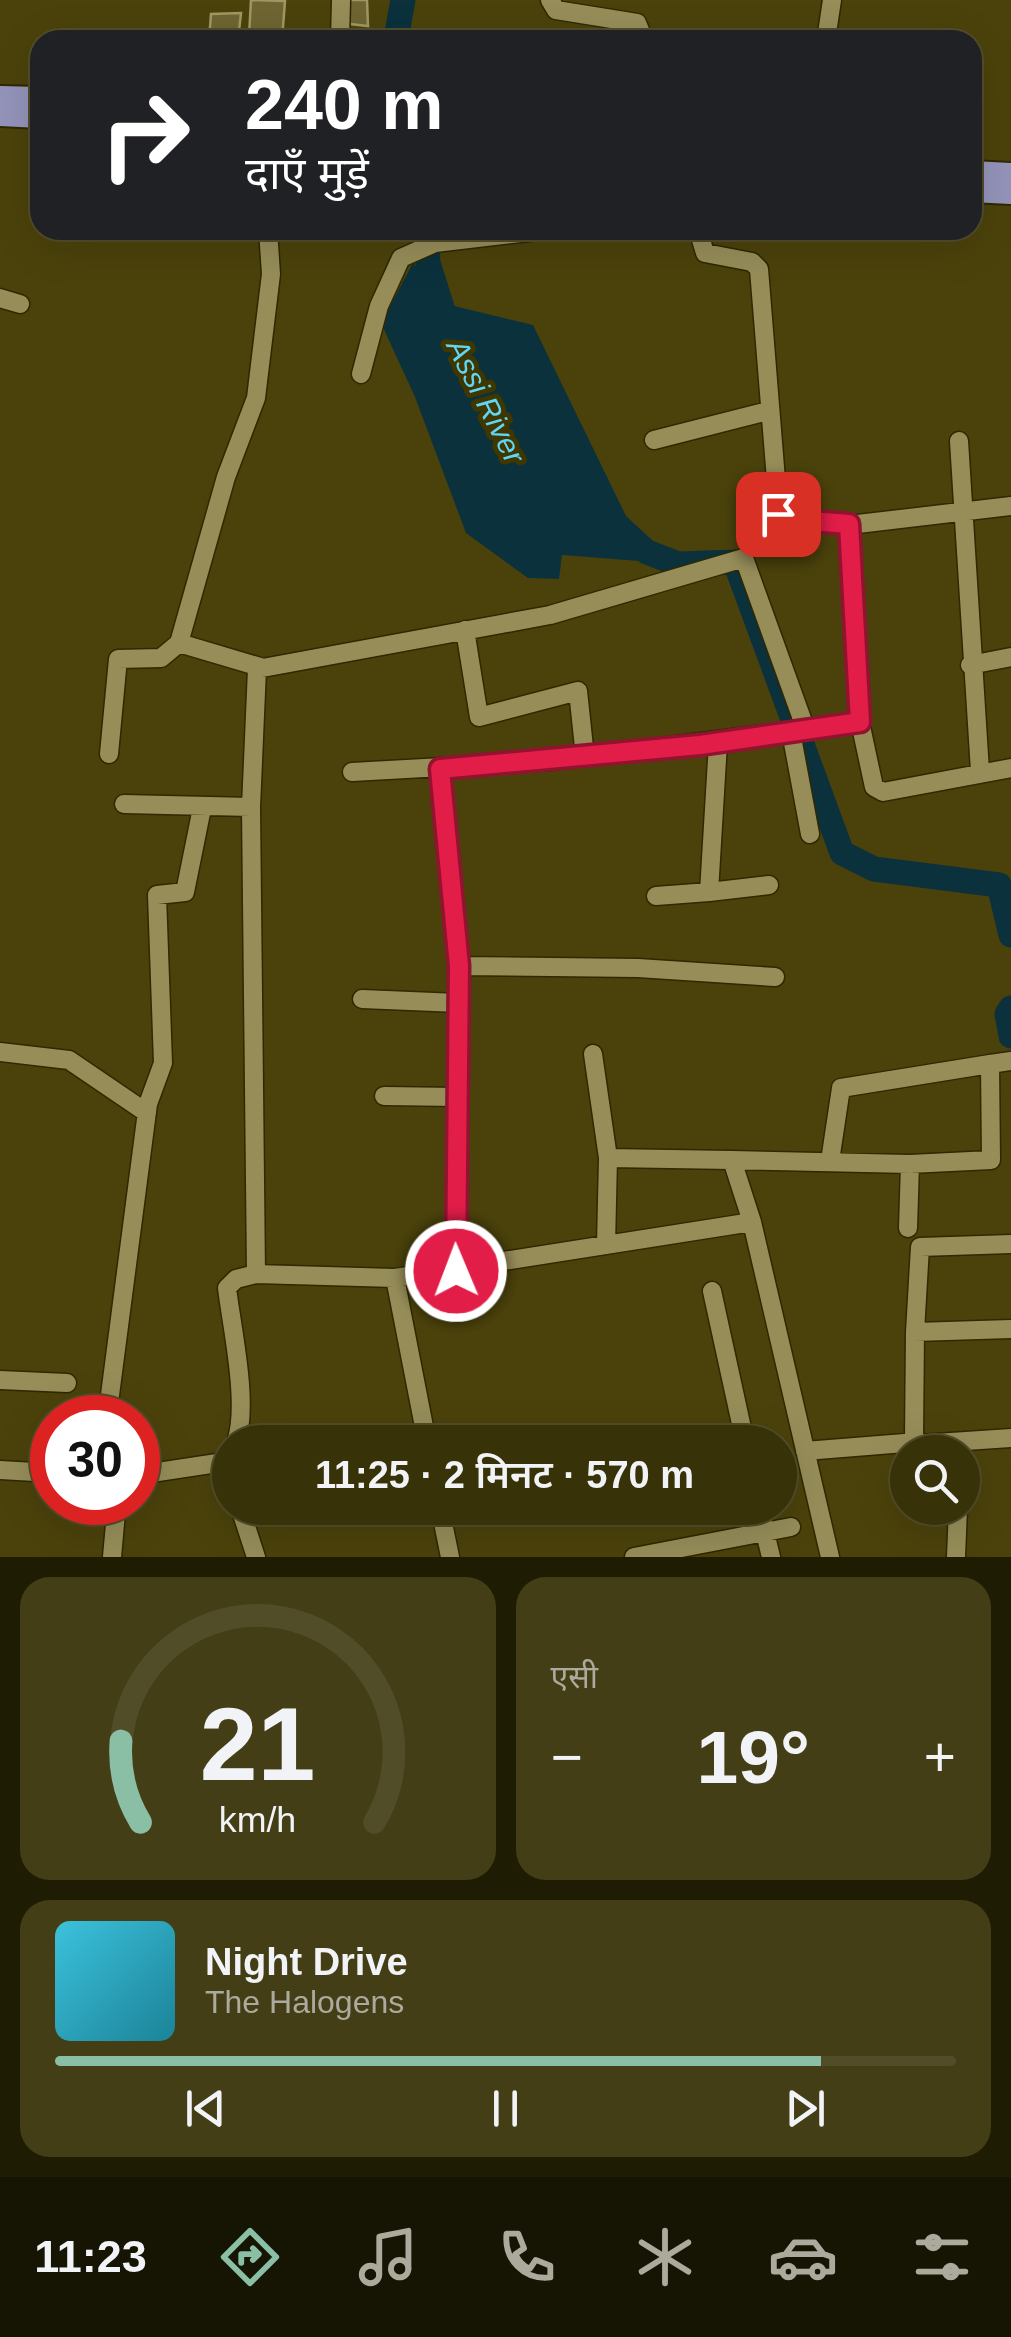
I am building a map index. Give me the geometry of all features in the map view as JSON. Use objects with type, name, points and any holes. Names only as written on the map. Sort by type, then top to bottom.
[{"type":"main road","points":[[0,97],[30,98]]},
{"type":"main road","points":[[0,115],[30,116]]},
{"type":"main road","points":[[982,173],[1011,174]]},
{"type":"main road","points":[[982,192],[1011,193]]},
{"type":"street","points":[[340,30],[342,0]]},
{"type":"street","points":[[550,0],[556,10],[637,23],[640,30]]},
{"type":"street","points":[[828,30],[832,0]]},
{"type":"street","points":[[109,754],[118,658],[162,658],[179,643],[226,478],[256,398],[272,274],[269,240]]},
{"type":"street","points":[[361,374],[387,283],[401,258],[428,245],[468,240]]},
{"type":"street","points":[[701,240],[704,252],[752,262],[759,269],[779,518],[849,524],[961,515],[1011,506]]},
{"type":"street","points":[[0,298],[20,304]]},
{"type":"street","points":[[654,440],[768,411]]},
{"type":"street","points":[[958,441],[980,772]]},
{"type":"street","points":[[849,524],[860,722],[874,787],[883,792],[1011,768]]},
{"type":"street","points":[[179,643],[260,666],[550,615],[744,558],[799,731],[810,834]]},
{"type":"street","points":[[465,630],[479,717],[578,692],[584,757]]},
{"type":"street","points":[[970,665],[1011,657]]},
{"type":"street","points":[[256,1274],[252,807],[256,671],[260,666]]},
{"type":"street","points":[[352,772],[584,757],[860,722]]},
{"type":"street","points":[[710,892],[718,743]]},
{"type":"street","points":[[440,769],[459,966],[456,1271]]},
{"type":"street","points":[[124,804],[252,807]]},
{"type":"street","points":[[110,1395],[147,1113],[163,1063],[157,895],[185,892],[202,808]]},
{"type":"street","points":[[656,896],[768,884]]},
{"type":"street","points":[[459,966],[638,968],[775,978]]},
{"type":"street","points":[[362,1000],[458,1003]]},
{"type":"street","points":[[0,1052],[69,1060],[147,1113]]},
{"type":"street","points":[[593,1054],[608,1158],[606,1244]]},
{"type":"street","points":[[830,1161],[841,1088],[1011,1061]]},
{"type":"street","points":[[608,1158],[910,1164],[991,1160],[990,1064]]},
{"type":"street","points":[[384,1096],[457,1097]]},
{"type":"street","points":[[732,1160],[752,1222],[830,1557]]},
{"type":"street","points":[[908,1228],[910,1164]]},
{"type":"street","points":[[237,1425],[238,1396],[227,1288],[236,1279],[256,1274],[394,1278],[752,1222]]},
{"type":"street","points":[[917,1435],[914,1332],[920,1247],[1011,1244]]},
{"type":"street","points":[[394,1278],[424,1425]]},
{"type":"street","points":[[712,1291],[741,1425]]},
{"type":"street","points":[[914,1332],[1011,1329]]},
{"type":"street","points":[[0,1380],[67,1384]]},
{"type":"street","points":[[980,1443],[1011,1438]]},
{"type":"street","points":[[806,1452],[890,1444]]},
{"type":"street","points":[[160,1473],[212,1467]]},
{"type":"street","points":[[0,1470],[30,1472]]},
{"type":"street","points":[[112,1557],[114,1525]]},
{"type":"street","points":[[246,1525],[256,1557]]},
{"type":"street","points":[[443,1525],[450,1557]]},
{"type":"street","points":[[763,1525],[771,1557]]},
{"type":"street","points":[[956,1557],[957,1525]]},
{"type":"street","points":[[634,1557],[791,1527]]},
{"type":"water","points":[[413,263],[450,305],[533,325],[626,516],[678,564],[562,555],[559,579],[528,578],[466,533],[415,397],[381,323]]},
{"type":"building","points":[[251,0],[285,1],[283,30],[249,30]]},
{"type":"building","points":[[348,0],[367,0],[368,26],[350,24]]},
{"type":"building","points":[[241,13],[239,30],[210,30],[211,14]]},
{"type":"waterway","name":"Assi River","points":[[397,30],[403,0]]},
{"type":"waterway","name":"Assi River","points":[[427,240],[428,263],[446,320]]},
{"type":"waterway","name":"Assi River","points":[[647,552],[678,564],[735,562],[842,853],[874,869],[999,885],[1011,935]]},
{"type":"waterway","name":"Assi River","points":[[1011,1008],[1007,1014],[1011,1036]]},
{"type":"route","points":[[456,1271],[459,966],[440,769],[700,745],[860,722],[849,524],[784,519],[778,514]]}]
